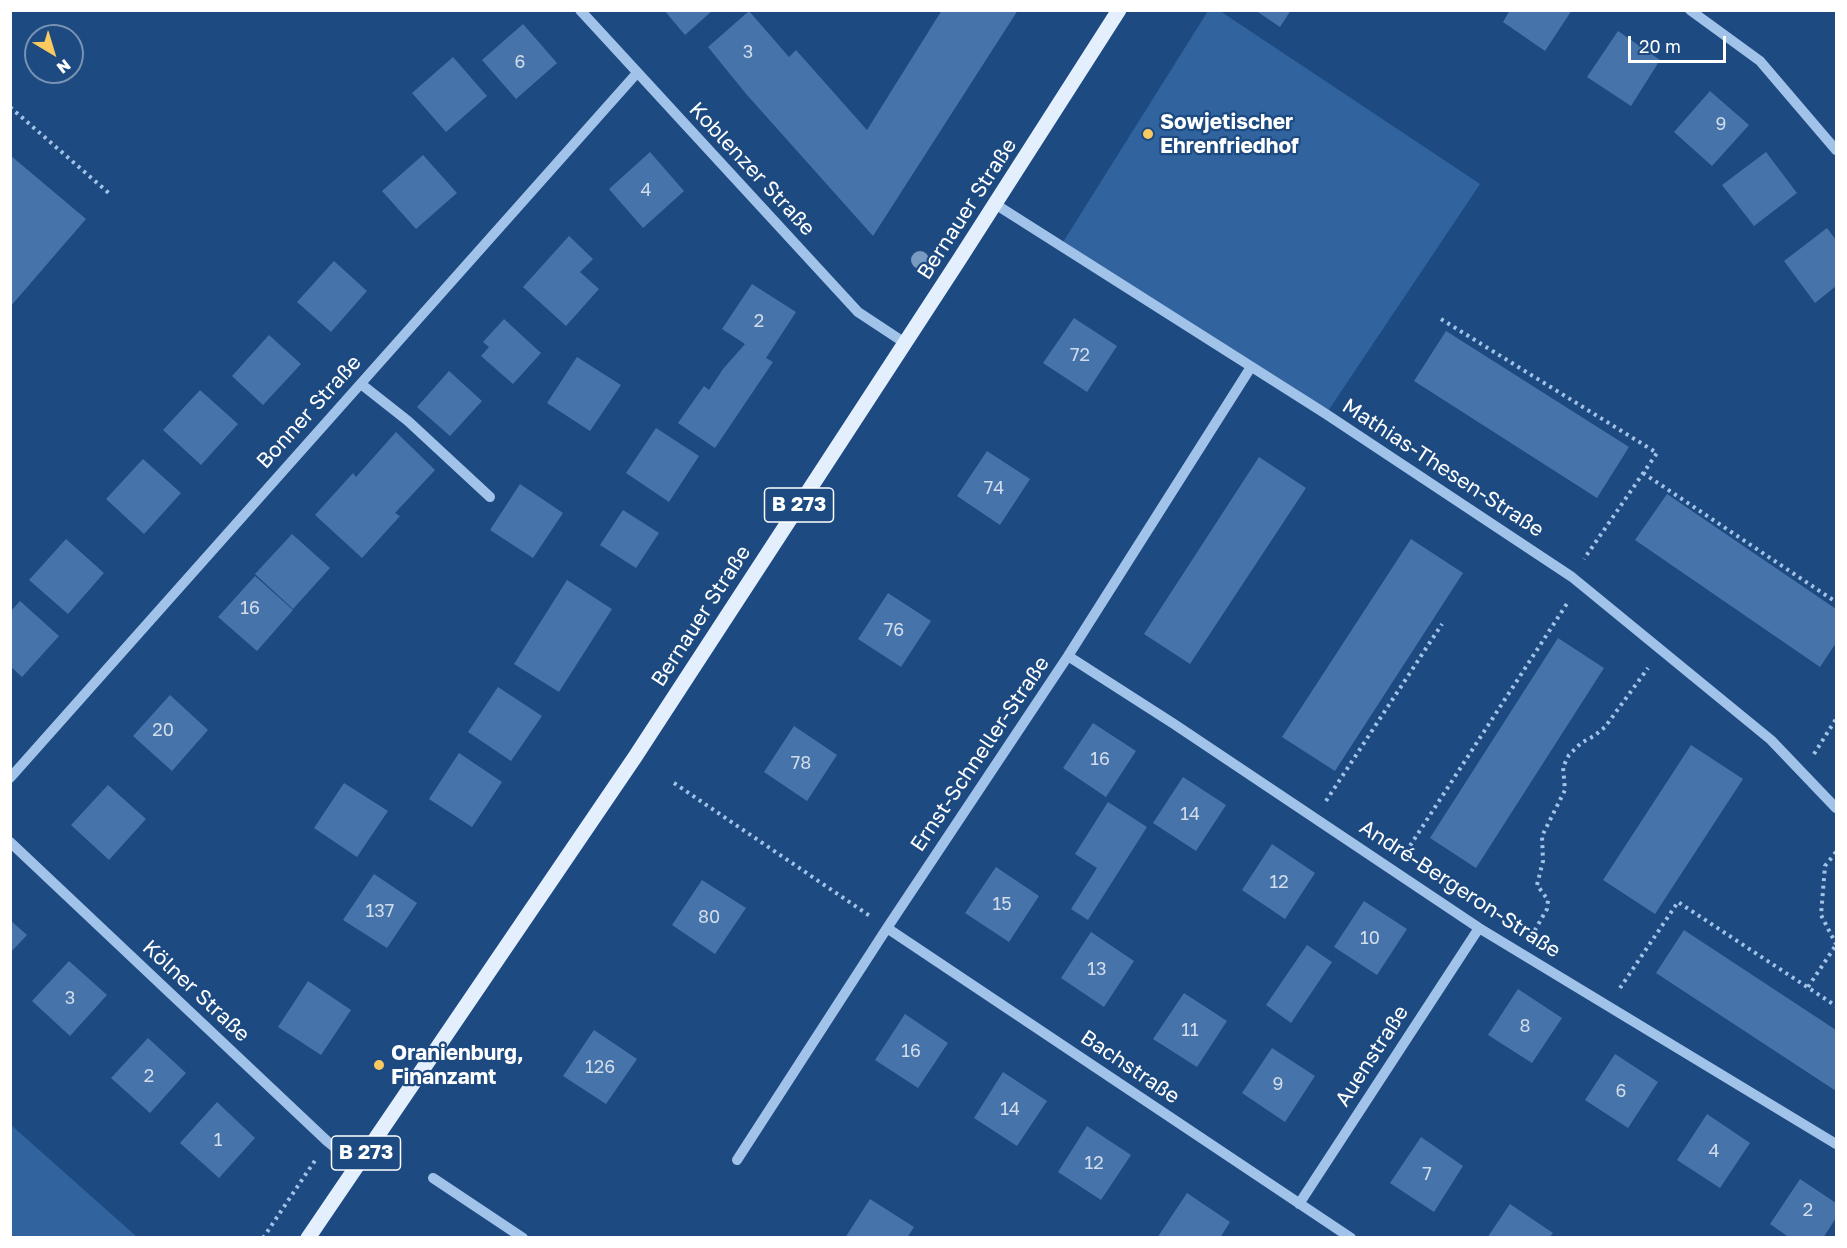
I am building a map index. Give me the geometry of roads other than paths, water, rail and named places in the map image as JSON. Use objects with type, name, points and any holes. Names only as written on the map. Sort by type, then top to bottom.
[{"type":"main road","name":"Bernauer Straße","points":[[308,1238],[635,757],[1119,10]]},
{"type":"street","name":"Koblenzer Straße","points":[[580,10],[858,312],[905,343]]},
{"type":"street","points":[[1690,10],[1760,61],[1836,150]]},
{"type":"street","name":"Bonner Straße","points":[[10,778],[637,73]]},
{"type":"street","name":"Mathias-Thesen-Straße","points":[[995,204],[1251,367],[1576,580],[1771,740],[1836,808]]},
{"type":"street","name":"Ernst-Schneller-Straße","points":[[737,1160],[887,928],[1068,656],[1251,367]]},
{"type":"street","points":[[361,384],[408,421],[490,497]]},
{"type":"street","name":"André-Bergeron-Straße","points":[[1068,656],[1479,928],[1836,1144]]},
{"type":"street","name":"Kölner Straße","points":[[10,842],[328,1142],[357,1166]]},
{"type":"street","name":"Bachstraße","points":[[887,928],[1351,1238]]},
{"type":"street","name":"Auenstraße","points":[[1299,1204],[1479,928]]},
{"type":"street","points":[[433,1178],[523,1238]]},
{"type":"place","name":"Sowjetischer Ehrenfriedhof","points":[[1148,134]]},
{"type":"place","name":"Oranienburg, Finanzamt","points":[[379,1065]]}]
